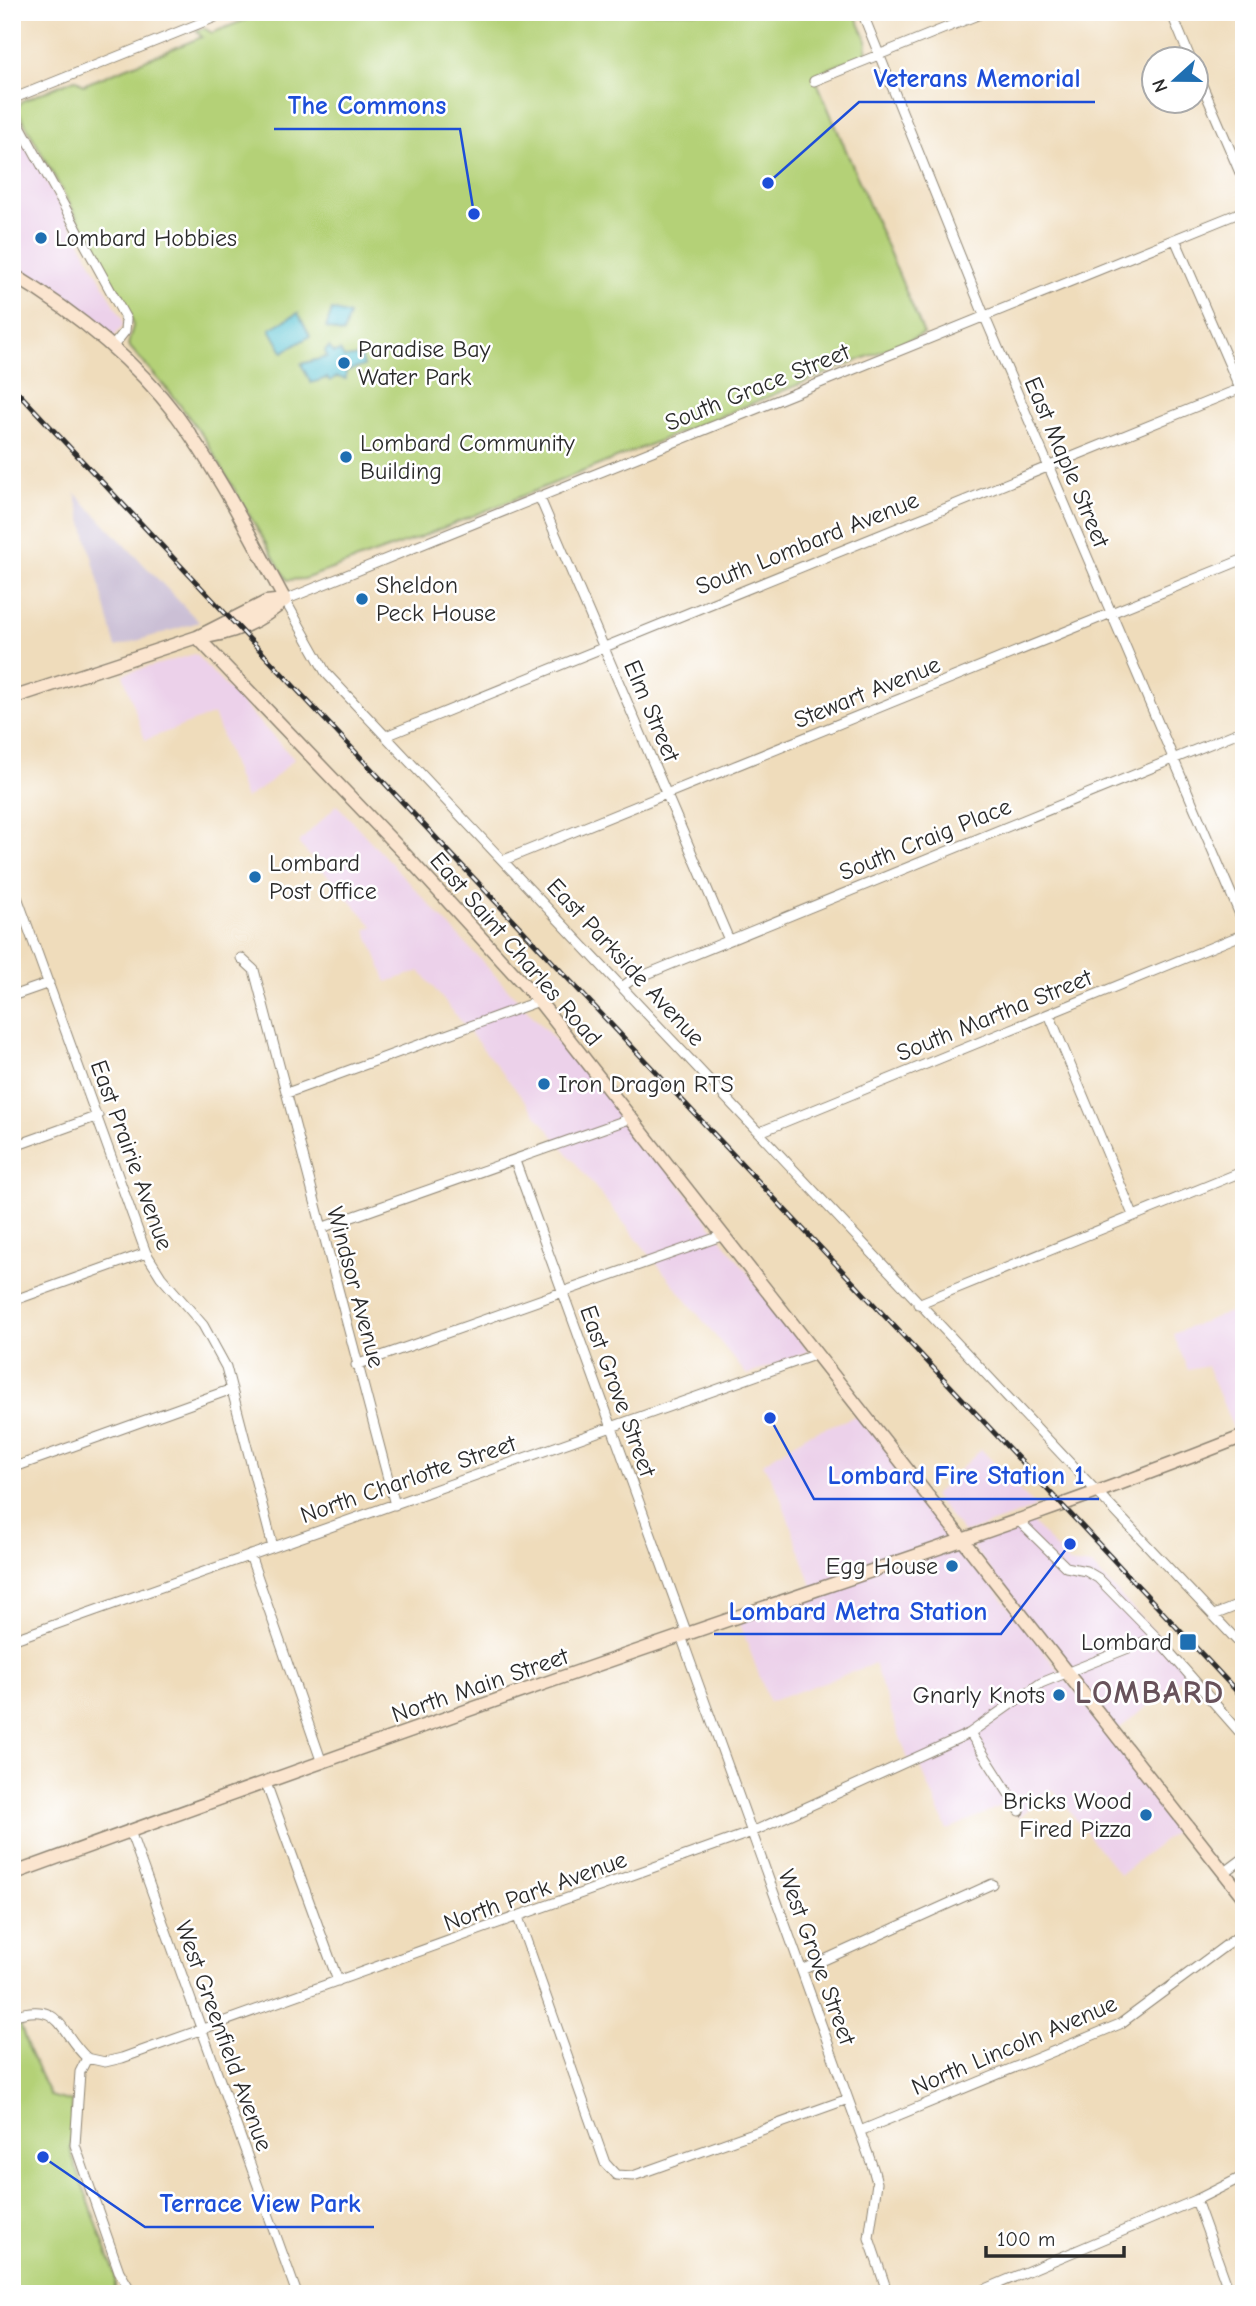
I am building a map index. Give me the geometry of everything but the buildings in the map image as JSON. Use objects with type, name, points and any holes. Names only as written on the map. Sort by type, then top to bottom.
[{"type":"main road","points":[[12,274],[67,308],[113,346],[164,400],[198,446],[285,600],[272,611],[223,636],[197,637],[12,698]]},
{"type":"main road","name":"East Saint Charles Road","points":[[197,637],[401,850],[539,1001],[1244,1898]]},
{"type":"main road","name":"North Main Street","points":[[12,1874],[684,1635],[1017,1519],[1098,1494],[1244,1436]]},
{"type":"street","points":[[12,99],[228,12]]},
{"type":"street","name":"East Maple Street","points":[[862,12],[984,315],[1244,924]]},
{"type":"street","points":[[814,81],[985,12]]},
{"type":"street","points":[[1171,12],[1185,46]]},
{"type":"street","points":[[1210,103],[1244,182]]},
{"type":"street","points":[[12,111],[126,319],[125,331],[113,346]]},
{"type":"street","name":"South Grace Street","points":[[285,600],[1244,211]]},
{"type":"street","points":[[1175,239],[1242,391]]},
{"type":"street","name":"South Lombard Avenue","points":[[386,736],[1048,466],[1242,391]]},
{"type":"street","name":"Elm Street","points":[[539,496],[729,940]]},
{"type":"street","name":"Stewart Avenue","points":[[504,860],[1244,559]]},
{"type":"street","name":"East Parkside Avenue","points":[[285,600],[320,665],[1244,1648]]},
{"type":"street","name":"South Craig Place","points":[[622,987],[630,981],[729,940],[1244,730]]},
{"type":"street","name":"East Prairie Avenue","points":[[12,883],[146,1253],[153,1266],[212,1338],[226,1367],[272,1547]]},
{"type":"street","name":"South Martha Street","points":[[760,1132],[1244,934]]},
{"type":"street","name":"Windsor Avenue","points":[[241,958],[254,970],[395,1505]]},
{"type":"street","points":[[12,996],[49,983]]},
{"type":"street","points":[[288,1093],[539,1001]]},
{"type":"street","points":[[1049,1014],[1133,1215]]},
{"type":"street","points":[[12,1147],[98,1116]]},
{"type":"street","points":[[321,1228],[632,1118]]},
{"type":"street","name":"East Grove Street","points":[[515,1161],[684,1635]]},
{"type":"street","points":[[918,1304],[1244,1171]]},
{"type":"street","points":[[356,1365],[724,1235]]},
{"type":"street","points":[[12,1301],[146,1253]]},
{"type":"street","name":"North Charlotte Street","points":[[12,1640],[817,1354]]},
{"type":"street","points":[[12,1468],[232,1389]]},
{"type":"street","points":[[1017,1519],[1066,1567],[1098,1578],[1156,1637],[1244,1737]]},
{"type":"street","points":[[250,1555],[322,1763]]},
{"type":"street","points":[[1214,1615],[1244,1603]]},
{"type":"street","name":"West Grove Street","points":[[684,1635],[877,2183],[869,2238],[888,2294]]},
{"type":"street","name":"North Park Avenue","points":[[87,2058],[113,2061],[202,2031],[752,1832],[970,1733],[1041,1683],[1156,1637]]},
{"type":"street","points":[[970,1733],[1020,1811]]},
{"type":"street","points":[[266,1783],[338,1981]]},
{"type":"street","name":"West Greenfield Avenue","points":[[130,1831],[297,2294]]},
{"type":"street","points":[[1224,1874],[1244,1858]]},
{"type":"street","points":[[802,1970],[992,1884]]},
{"type":"street","points":[[518,1917],[605,2163],[616,2175],[632,2175],[848,2099]]},
{"type":"street","name":"North Lincoln Avenue","points":[[860,2131],[1121,2024],[1244,1932]]},
{"type":"street","points":[[12,2016],[30,2011],[53,2015],[87,2058],[80,2072],[75,2145],[119,2272],[129,2288]]},
{"type":"street","points":[[974,2294],[1196,2200],[1244,2176]]},
{"type":"street","points":[[1196,2200],[1230,2294]]},
{"type":"shaded area","points":[[12,118],[122,318],[123,325],[111,341],[25,277],[12,188]]},
{"type":"shaded area","points":[[75,493],[100,519],[199,622],[116,647]]},
{"type":"shaded area","points":[[195,654],[294,759],[270,782],[245,799],[214,714],[145,740],[123,674]]},
{"type":"shaded area","points":[[337,805],[631,1122],[809,1352],[747,1375],[420,971],[387,982],[366,930],[373,926],[298,843]]},
{"type":"shaded area","points":[[1244,1306],[1244,1429],[1235,1432],[1207,1366],[1188,1370],[1173,1334]]},
{"type":"shaded area","points":[[859,1415],[1181,1827],[1120,1875],[1052,1789],[1019,1817],[1010,1802],[947,1830],[919,1763],[908,1759],[874,1664],[769,1702],[736,1613],[812,1586],[779,1493],[763,1463],[808,1434]]},
{"type":"shaded area","points":[[981,1449],[1036,1508],[964,1533],[933,1496]]},
{"type":"shaded area","points":[[1028,1518],[1069,1563],[1092,1566],[1192,1671],[1116,1731],[967,1540]]},
{"type":"green space","points":[[265,12],[854,12],[867,41],[866,53],[814,75],[924,334],[418,538],[304,579],[287,580],[205,439],[173,396],[128,345],[133,326],[131,315],[17,109],[22,101],[75,79],[83,85],[202,37],[196,31],[204,28],[212,33]]},
{"type":"green space","points":[[19,2020],[28,2049],[50,2096],[72,2102],[71,2152],[115,2275],[115,2294],[12,2294],[12,2023]]},
{"type":"water","points":[[332,310],[349,315],[343,334],[326,328]]},
{"type":"water","points":[[298,313],[310,336],[283,352],[270,329]]},
{"type":"water","points":[[329,347],[334,353],[340,351],[344,358],[361,356],[364,366],[346,371],[346,379],[337,377],[330,381],[327,378],[311,383],[301,364],[327,357],[325,351]]},
{"type":"railway","points":[[12,386],[1244,1699]]},
{"type":"place","name":"Veterans Memorial","points":[[768,183]]},
{"type":"place","name":"The Commons","points":[[474,214]]},
{"type":"place","name":"Lombard Hobbies","points":[[41,238]]},
{"type":"place","name":"Paradise Bay Water Park","points":[[344,363]]},
{"type":"place","name":"Lombard Community Building","points":[[346,457]]},
{"type":"place","name":"Sheldon Peck House","points":[[362,599]]},
{"type":"place","name":"Lombard Post Office","points":[[255,877]]},
{"type":"place","name":"Iron Dragon RTS","points":[[544,1084]]},
{"type":"place","name":"Lombard Fire Station 1","points":[[770,1418]]},
{"type":"place","name":"Lombard Metra Station","points":[[1070,1544]]},
{"type":"place","name":"Egg House","points":[[952,1566]]},
{"type":"place","name":"Lombard","points":[[1188,1642]]},
{"type":"place","name":"Gnarly Knots","points":[[1059,1695]]},
{"type":"place","name":"Bricks Wood Fired Pizza","points":[[1146,1815]]},
{"type":"place","name":"Terrace View Park","points":[[43,2157]]},
{"type":"district","name":"LOMBARD","points":[[1150,1692]]}]
